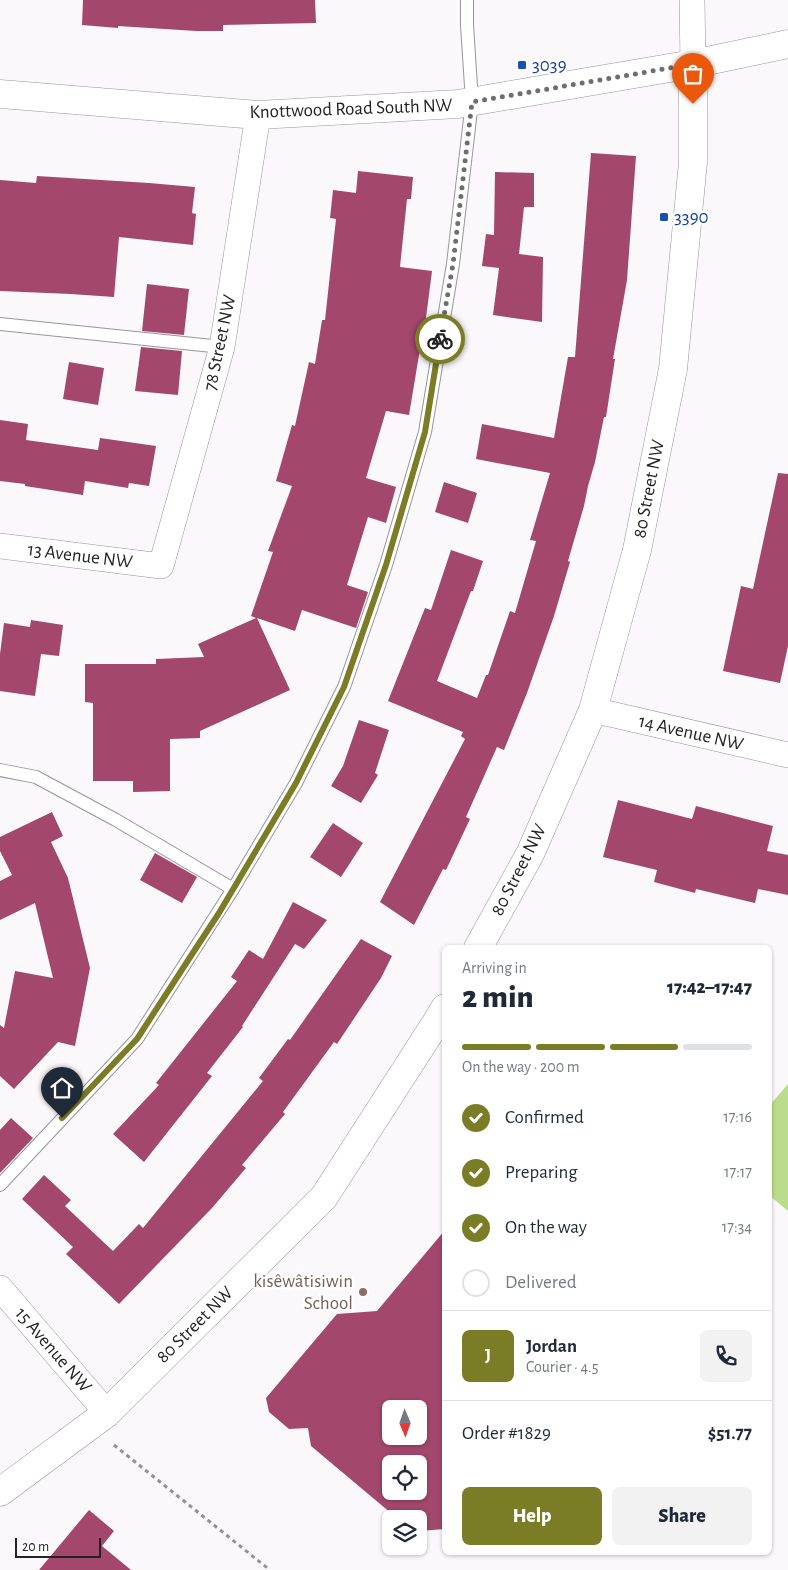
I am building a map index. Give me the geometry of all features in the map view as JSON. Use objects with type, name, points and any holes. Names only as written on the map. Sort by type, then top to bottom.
[{"type":"street","name":"80 Street NW","points":[[480,945],[530,854],[593,710],[637,550],[673,369],[693,162],[692,0]]},
{"type":"street","name":"Knottwood Road South NW","points":[[0,94],[258,115],[458,104],[693,64],[788,44]]},
{"type":"street","name":"78 Street NW","points":[[161,566],[222,347],[258,115]]},
{"type":"street","name":"13 Avenue NW","points":[[0,546],[161,566]]},
{"type":"street","name":"14 Avenue NW","points":[[593,710],[788,756]]},
{"type":"street","name":"80 Street NW","points":[[0,1492],[107,1413],[324,1197],[442,1013]]},
{"type":"street","name":"15 Avenue NW","points":[[0,1288],[107,1413]]},
{"type":"lane","points":[[0,1185],[137,1039],[233,889],[296,783],[344,687],[386,565],[425,432],[453,264],[472,102],[467,0]]},
{"type":"lane","points":[[0,324],[222,347]]},
{"type":"lane","points":[[0,770],[36,778],[116,820],[233,889]]},
{"type":"path","points":[[114,1445],[270,1570]]},
{"type":"green space","points":[[788,1084],[788,1211],[772,1198],[772,1103]]},
{"type":"building","points":[[83,0],[315,0],[316,23],[223,25],[223,31],[82,25]]},
{"type":"building","points":[[591,153],[636,156],[627,280],[613,359],[615,359],[606,417],[604,417],[584,506],[568,561],[570,562],[554,616],[527,693],[504,750],[497,747],[466,817],[470,819],[446,870],[443,869],[414,925],[380,902],[465,739],[461,736],[463,732],[388,701],[425,608],[431,610],[451,550],[483,561],[437,681],[477,698],[486,675],[488,675],[510,611],[515,613],[536,541],[530,540],[550,473],[476,459],[482,424],[554,438],[568,357],[575,357]]},
{"type":"building","points":[[358,171],[413,177],[411,199],[407,199],[400,267],[432,271],[422,349],[420,349],[409,415],[386,411],[366,478],[396,487],[386,523],[368,517],[347,585],[368,592],[356,628],[302,610],[295,631],[257,618],[290,690],[200,731],[200,738],[170,739],[170,791],[133,792],[133,781],[93,781],[93,703],[85,702],[85,664],[156,664],[156,659],[204,657],[198,644],[256,618],[251,616],[273,552],[268,551],[292,486],[276,481],[292,425],[295,426],[309,362],[315,364],[322,320],[325,320],[336,219],[330,218],[333,190],[356,193]]},
{"type":"building","points":[[495,172],[534,173],[534,207],[524,207],[519,254],[543,257],[542,322],[493,315],[499,268],[482,266],[486,234],[494,235]]},
{"type":"building","points":[[37,176],[195,187],[192,213],[196,214],[193,245],[119,237],[114,297],[0,291],[0,180],[36,183]]},
{"type":"building","points":[[147,284],[189,289],[184,335],[142,331]]},
{"type":"building","points":[[141,347],[182,351],[178,395],[135,391]]},
{"type":"building","points":[[69,362],[104,368],[98,405],[63,399]]},
{"type":"building","points":[[0,420],[28,424],[26,440],[98,450],[100,438],[156,446],[149,486],[129,483],[128,488],[85,481],[83,495],[0,481]]},
{"type":"building","points":[[778,473],[788,474],[788,646],[780,683],[723,671],[741,586],[753,589]]},
{"type":"building","points":[[444,482],[477,493],[468,523],[435,512]]},
{"type":"building","points":[[31,620],[63,625],[59,656],[41,654],[35,696],[0,691],[0,654],[4,623],[30,627]]},
{"type":"building","points":[[359,720],[389,730],[375,773],[378,775],[361,803],[331,786],[343,766]]},
{"type":"building","points":[[618,800],[692,819],[696,806],[773,826],[767,851],[788,855],[788,895],[758,889],[755,903],[696,889],[695,893],[654,882],[657,870],[603,857]]},
{"type":"building","points":[[52,812],[63,836],[51,842],[68,878],[90,968],[75,1046],[58,1042],[14,1089],[0,1076],[0,1025],[4,1028],[15,971],[53,978],[35,903],[0,920],[0,881],[12,875],[0,851],[0,837]]},
{"type":"building","points":[[333,823],[363,843],[341,877],[310,857]]},
{"type":"building","points":[[155,853],[197,877],[182,903],[140,880]]},
{"type":"building","points":[[293,902],[327,920],[304,949],[295,944],[243,1027],[207,1073],[212,1076],[144,1162],[113,1134],[159,1085],[156,1083],[237,981],[231,977],[249,950],[263,959]]},
{"type":"building","points":[[361,939],[392,956],[381,978],[337,1044],[334,1042],[283,1112],[285,1114],[242,1165],[246,1168],[212,1208],[119,1304],[66,1254],[73,1247],[22,1199],[44,1175],[71,1200],[65,1206],[113,1251],[139,1224],[143,1228],[263,1081],[259,1078],[288,1039],[290,1040]]},
{"type":"building","points":[[11,1118],[33,1138],[0,1173],[0,1130]]},
{"type":"building","points":[[442,1234],[442,1529],[427,1530],[427,1510],[387,1510],[311,1446],[308,1428],[289,1429],[269,1412],[266,1398],[337,1314],[377,1311]]},
{"type":"building","points":[[89,1510],[114,1531],[102,1546],[131,1570],[39,1570]]},
{"type":"way so far","points":[[440,339],[453,264],[472,102],[693,64],[693,104]]},
{"type":"place","name":"3039","points":[[522,65]]},
{"type":"place","name":"3390","points":[[664,217]]},
{"type":"place","name":"kisêwâtisiwin School","points":[[363,1292]]},
{"type":"route","points":[[62,1118],[137,1039],[219,913],[296,783],[344,687],[386,565],[425,432],[440,339]]}]
